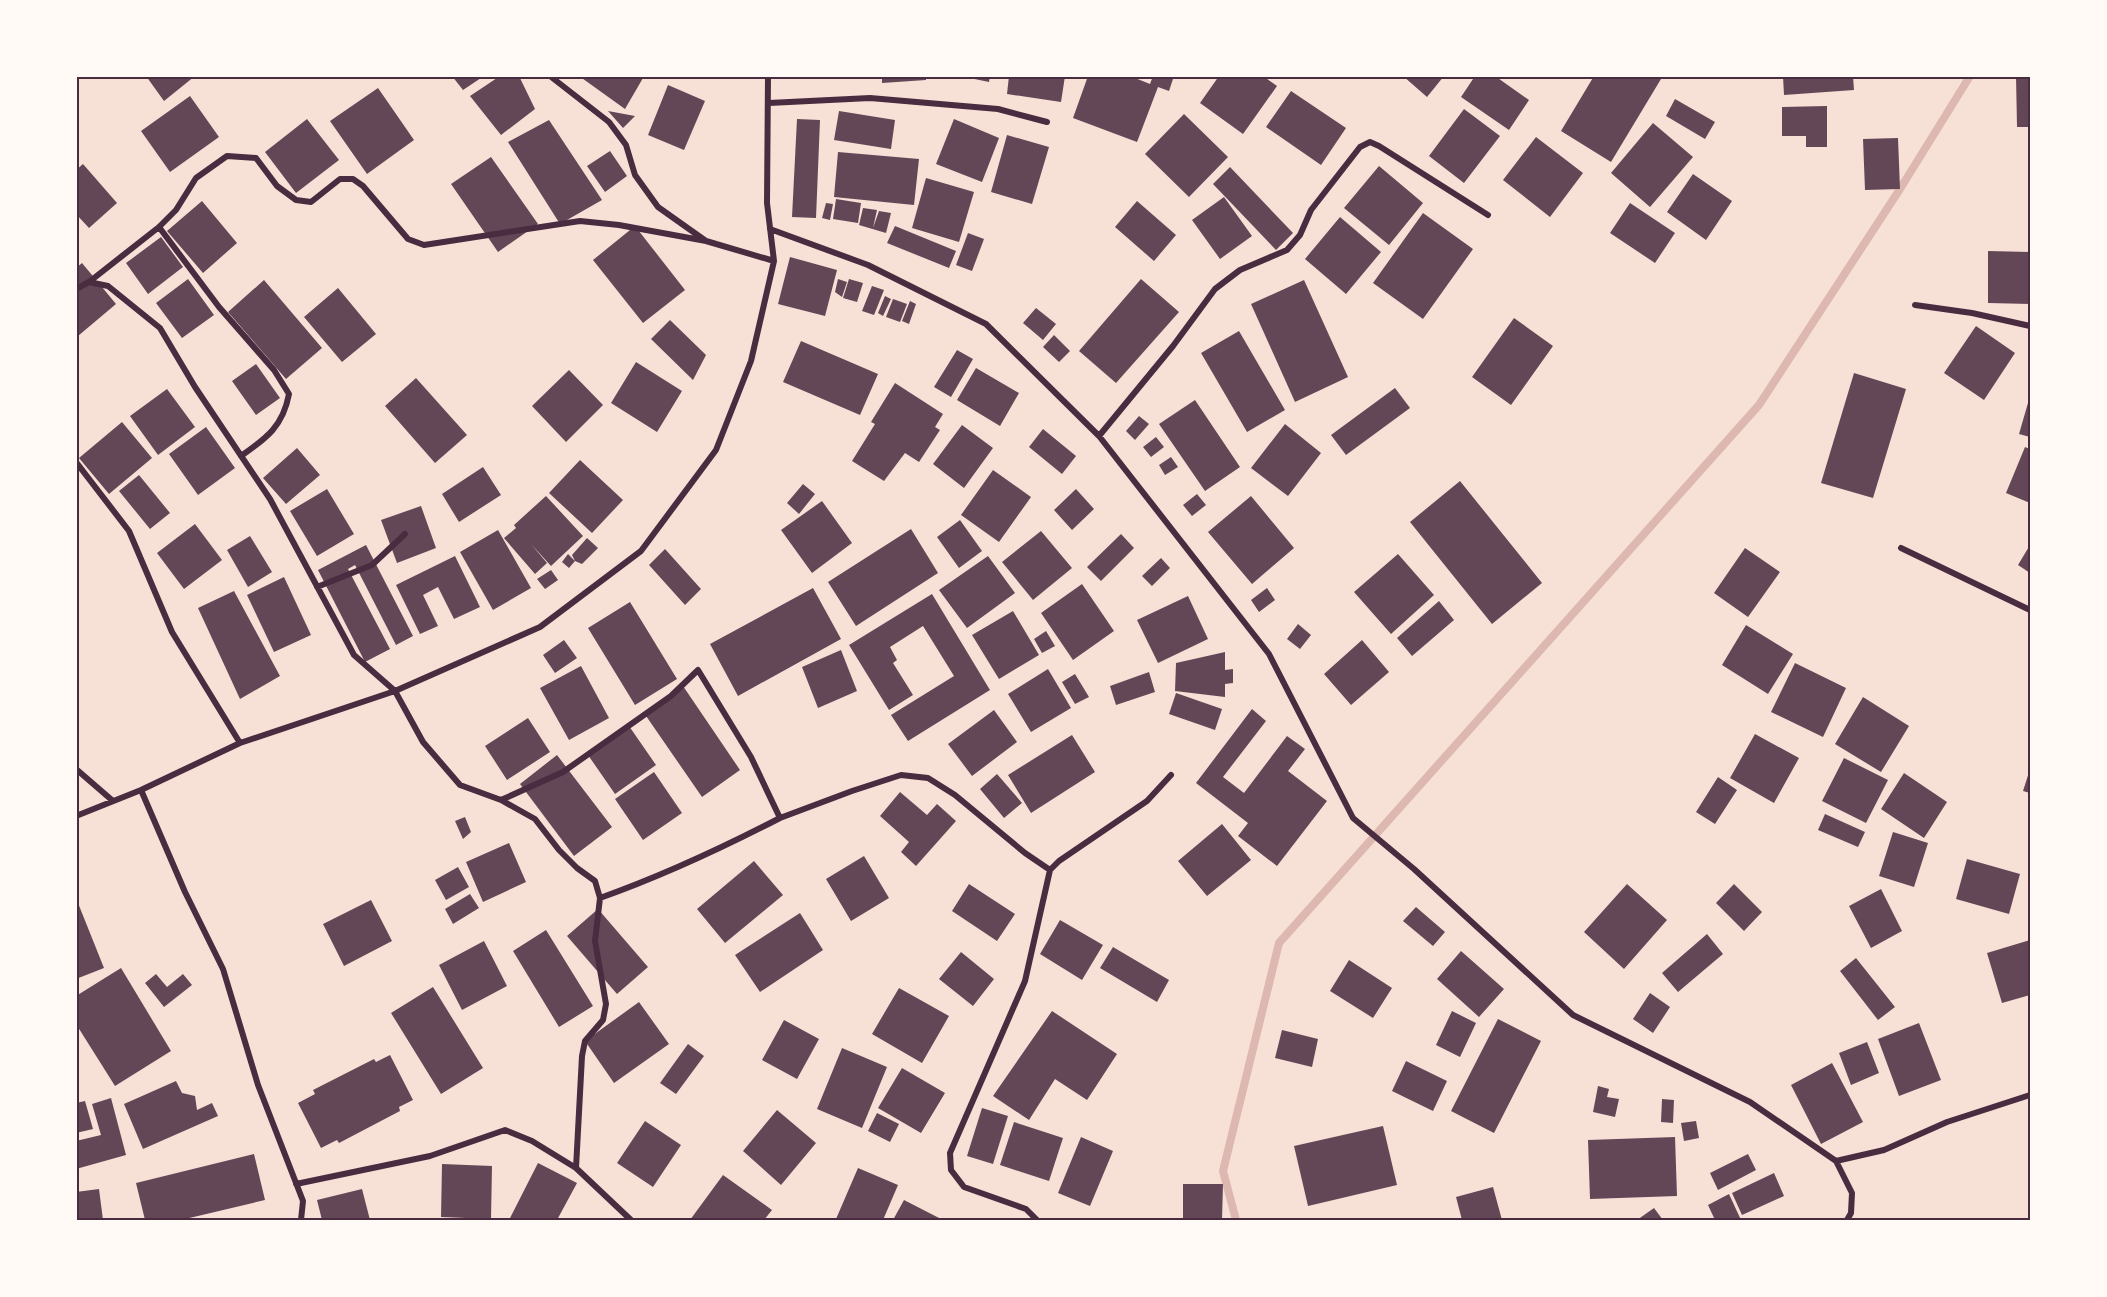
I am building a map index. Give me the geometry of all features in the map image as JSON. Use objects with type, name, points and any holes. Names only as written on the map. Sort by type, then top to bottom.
[{"type":"street","points":[[550,76],[609,122],[626,145],[635,175],[658,207],[706,241]]},
{"type":"street","points":[[76,816],[141,790],[240,743],[395,691],[540,627],[641,551],[716,450],[751,361],[774,261],[767,202],[768,76]]},
{"type":"street","points":[[769,103],[870,98],[998,108],[1047,122]]},
{"type":"street","points":[[1099,436],[1173,346],[1215,289],[1240,270],[1278,255],[1294,243],[1311,210],[1365,143],[1370,142],[1379,146],[1488,215]]},
{"type":"street","points":[[76,289],[89,282],[159,227],[176,210],[196,178],[227,156],[256,158],[278,186],[296,200],[311,202],[340,179],[352,179],[363,186],[408,239],[424,245],[580,221],[619,225],[706,241],[774,261]]},
{"type":"street","points":[[159,227],[219,307],[274,370],[289,393],[285,412],[265,440],[241,456]]},
{"type":"street","points":[[770,229],[868,265],[986,324],[1099,436],[1269,654],[1353,818],[1414,869],[1573,1015],[1750,1102],[1836,1161],[1852,1193],[1851,1214],[1847,1221]]},
{"type":"street","points":[[89,282],[108,286],[160,327],[195,387],[270,499],[354,655],[395,691],[423,742],[460,785],[501,800],[535,819],[559,850],[577,868],[596,881],[600,898],[595,941],[606,1004],[603,1020],[585,1041],[582,1056],[576,1168]]},
{"type":"street","points":[[1915,305],[1972,313],[2031,326]]},
{"type":"street","points":[[76,462],[129,531],[172,632],[240,743]]},
{"type":"street","points":[[317,587],[372,565],[405,534]]},
{"type":"street","points":[[1901,548],[2031,610]]},
{"type":"street","points":[[501,800],[571,766],[671,696],[698,670],[751,757],[780,818]]},
{"type":"street","points":[[76,769],[113,801]]},
{"type":"street","points":[[1037,1221],[1026,1209],[964,1187],[951,1170],[950,1153],[1025,981],[1050,870],[1059,861],[1147,801],[1171,775]]},
{"type":"street","points":[[600,898],[631,887],[733,842],[780,818],[832,798],[901,776],[927,778],[955,795],[1025,853],[1050,870]]},
{"type":"street","points":[[141,790],[185,892],[223,969],[258,1084],[303,1201],[301,1221]]},
{"type":"street","points":[[1836,1161],[1884,1150],[1947,1122],[2031,1095]]},
{"type":"street","points":[[296,1184],[430,1156],[504,1130],[532,1141],[576,1168],[631,1221]]},
{"type":"building","points":[[146,76],[195,76],[164,101]]},
{"type":"building","points":[[452,76],[484,76],[463,90]]},
{"type":"building","points":[[500,76],[519,76],[535,109],[501,135],[470,96]]},
{"type":"building","points":[[579,76],[641,76],[643,78],[625,109]]},
{"type":"building","points":[[882,76],[926,76],[926,80],[882,83]]},
{"type":"building","points":[[960,76],[990,76],[989,82]]},
{"type":"building","points":[[1009,76],[1065,76],[1061,102],[1007,94]]},
{"type":"building","points":[[1088,76],[1130,76],[1150,84],[1153,76],[1174,76],[1169,91],[1158,87],[1137,142],[1073,118]]},
{"type":"building","points":[[1219,76],[1263,76],[1277,86],[1243,134],[1200,103]]},
{"type":"building","points":[[1403,76],[1444,76],[1427,97]]},
{"type":"building","points":[[1475,76],[1495,76],[1529,100],[1509,130],[1461,97]]},
{"type":"building","points":[[1594,76],[1657,76],[1661,79],[1611,162],[1561,131]]},
{"type":"building","points":[[1783,76],[1853,76],[1854,90],[1784,95]]},
{"type":"building","points":[[2016,76],[2030,76],[2030,127],[2017,127]]},
{"type":"building","points":[[668,85],[705,101],[684,150],[648,135]]},
{"type":"building","points":[[378,88],[414,140],[367,174],[330,121]]},
{"type":"building","points":[[1291,91],[1346,128],[1321,165],[1266,127]]},
{"type":"building","points":[[190,96],[219,137],[170,172],[141,131]]},
{"type":"building","points":[[1675,99],[1715,122],[1705,139],[1666,116]]},
{"type":"building","points":[[1827,106],[1827,147],[1806,147],[1806,136],[1782,136],[1782,107]]},
{"type":"building","points":[[1464,109],[1500,136],[1464,183],[1429,156]]},
{"type":"building","points":[[608,111],[635,116],[623,128]]},
{"type":"building","points":[[839,111],[895,120],[891,149],[834,140]]},
{"type":"building","points":[[1184,114],[1228,157],[1189,197],[1145,154]]},
{"type":"building","points":[[307,119],[339,160],[296,193],[265,152]]},
{"type":"building","points":[[797,119],[820,120],[816,218],[792,217]]},
{"type":"building","points":[[954,119],[999,138],[982,182],[936,164]]},
{"type":"building","points":[[549,120],[602,200],[560,224],[508,142]]},
{"type":"building","points":[[1653,123],[1693,157],[1650,207],[1611,173]]},
{"type":"building","points":[[1007,135],[1049,147],[1032,204],[991,192]]},
{"type":"building","points":[[1536,137],[1583,173],[1550,217],[1503,180]]},
{"type":"building","points":[[1898,138],[1900,189],[1865,190],[1863,139]]},
{"type":"building","points":[[610,151],[627,176],[605,192],[587,166]]},
{"type":"building","points":[[838,152],[919,159],[914,205],[834,197]]},
{"type":"building","points":[[491,157],[538,224],[498,252],[451,184]]},
{"type":"building","points":[[83,164],[117,203],[89,228],[76,214],[76,170]]},
{"type":"building","points":[[1379,166],[1423,203],[1389,245],[1344,208]]},
{"type":"building","points":[[1230,167],[1293,233],[1276,250],[1213,184]]},
{"type":"building","points":[[1693,174],[1732,201],[1706,240],[1667,212]]},
{"type":"building","points":[[926,178],[974,192],[959,242],[912,228]]},
{"type":"building","points":[[1224,197],[1252,236],[1220,259],[1192,220]]},
{"type":"building","points":[[836,199],[861,203],[858,223],[833,219]]},
{"type":"building","points":[[202,201],[237,243],[203,273],[167,231]]},
{"type":"building","points":[[1137,201],[1176,235],[1154,261],[1115,227]]},
{"type":"building","points":[[826,203],[833,204],[830,220],[822,218]]},
{"type":"building","points":[[1630,203],[1675,233],[1655,263],[1610,233]]},
{"type":"building","points":[[863,208],[877,210],[873,228],[879,211],[891,213],[886,233],[859,225]]},
{"type":"building","points":[[1423,213],[1473,249],[1423,319],[1373,283]]},
{"type":"building","points":[[1340,217],[1381,252],[1346,294],[1305,259]]},
{"type":"building","points":[[635,226],[685,290],[643,323],[593,260]]},
{"type":"building","points":[[895,226],[956,251],[949,268],[887,243]]},
{"type":"building","points":[[968,233],[984,239],[972,271],[956,265]]},
{"type":"building","points":[[161,237],[183,267],[148,294],[126,263]]},
{"type":"building","points":[[1988,251],[2030,252],[2030,304],[1988,303]]},
{"type":"building","points":[[790,257],[837,270],[825,316],[778,304]]},
{"type":"building","points":[[82,263],[116,304],[78,336],[76,334],[76,268]]},
{"type":"building","points":[[188,279],[214,315],[182,338],[156,303]]},
{"type":"building","points":[[838,279],[847,282],[842,297],[835,292]]},
{"type":"building","points":[[849,279],[863,283],[857,302],[843,298]]},
{"type":"building","points":[[1141,279],[1179,312],[1116,383],[1079,351]]},
{"type":"building","points":[[264,280],[322,348],[286,379],[228,312]]},
{"type":"building","points":[[1304,280],[1348,377],[1295,402],[1251,304]]},
{"type":"building","points":[[872,286],[884,290],[874,315],[862,311]]},
{"type":"building","points":[[338,288],[376,334],[342,362],[304,317]]},
{"type":"building","points":[[885,296],[891,299],[883,316],[878,313]]},
{"type":"building","points":[[893,299],[907,304],[900,322],[886,317]]},
{"type":"building","points":[[910,301],[916,304],[909,324],[902,321]]},
{"type":"building","points":[[1036,308],[1056,324],[1043,340],[1023,323]]},
{"type":"building","points":[[1514,318],[1553,346],[1511,405],[1472,377]]},
{"type":"building","points":[[670,320],[706,355],[693,380],[651,339]]},
{"type":"building","points":[[1976,326],[2015,353],[1984,400],[1944,373]]},
{"type":"building","points":[[1239,331],[1285,410],[1247,432],[1201,353]]},
{"type":"building","points":[[1054,335],[1070,351],[1059,362],[1043,347]]},
{"type":"building","points":[[801,341],[878,374],[860,415],[783,382]]},
{"type":"building","points":[[957,350],[973,359],[951,397],[934,387]]},
{"type":"building","points":[[636,362],[682,391],[657,432],[611,403]]},
{"type":"building","points":[[256,364],[280,398],[256,415],[232,381]]},
{"type":"building","points":[[976,368],[1019,393],[1000,426],[957,400]]},
{"type":"building","points":[[569,370],[603,405],[566,442],[532,406]]},
{"type":"building","points":[[1854,373],[1906,389],[1873,498],[1821,483]]},
{"type":"building","points":[[416,378],[467,435],[435,463],[385,406]]},
{"type":"building","points":[[895,383],[943,414],[935,427],[940,430],[919,462],[905,453],[884,481],[852,461],[875,424],[871,422]]},
{"type":"building","points":[[1395,388],[1410,408],[1346,455],[1331,435]]},
{"type":"building","points":[[167,389],[195,427],[158,455],[130,416]]},
{"type":"building","points":[[2030,396],[2030,437],[2019,434]]},
{"type":"building","points":[[1195,400],[1240,467],[1205,491],[1159,424]]},
{"type":"building","points":[[1139,416],[1149,424],[1135,440],[1126,431]]},
{"type":"building","points":[[122,422],[152,458],[109,494],[79,458]]},
{"type":"building","points":[[1285,424],[1321,453],[1288,496],[1251,468]]},
{"type":"building","points":[[962,425],[993,448],[964,488],[933,464]]},
{"type":"building","points":[[206,427],[235,468],[198,495],[169,454]]},
{"type":"building","points":[[1043,429],[1076,456],[1062,474],[1029,447]]},
{"type":"building","points":[[1156,437],[1164,447],[1151,457],[1143,447]]},
{"type":"building","points":[[2025,447],[2030,449],[2030,503],[2006,493]]},
{"type":"building","points":[[297,448],[320,475],[286,504],[263,478]]},
{"type":"building","points":[[1171,457],[1178,467],[1165,475],[1159,465]]},
{"type":"building","points":[[580,460],[623,500],[592,533],[549,493]]},
{"type":"building","points":[[483,467],[501,495],[459,522],[442,494]]},
{"type":"building","points":[[993,470],[1031,497],[999,542],[961,515]]},
{"type":"building","points":[[139,475],[170,513],[150,529],[119,491]]},
{"type":"building","points":[[1460,481],[1542,583],[1492,624],[1410,522]]},
{"type":"building","points":[[803,484],[815,494],[799,514],[787,503]]},
{"type":"building","points":[[327,489],[354,534],[317,556],[290,511]]},
{"type":"building","points":[[1076,489],[1094,509],[1072,530],[1054,510]]},
{"type":"building","points":[[1197,494],[1206,505],[1192,516],[1183,505]]},
{"type":"building","points":[[546,496],[583,536],[551,566],[531,544],[547,563],[535,574],[504,538],[516,528],[514,525]]},
{"type":"building","points":[[1251,496],[1294,548],[1252,584],[1208,532]]},
{"type":"building","points":[[822,501],[852,543],[812,573],[781,530]]},
{"type":"building","points":[[421,506],[436,548],[397,563],[381,520]]},
{"type":"building","points":[[960,520],[982,551],[959,568],[937,537]]},
{"type":"building","points":[[195,524],[222,560],[184,589],[157,553]]},
{"type":"building","points":[[911,529],[938,573],[856,626],[828,582]]},
{"type":"building","points":[[498,530],[531,588],[493,610],[460,552]]},
{"type":"building","points":[[1041,531],[1072,568],[1033,600],[1002,562]]},
{"type":"building","points":[[1121,534],[1134,548],[1101,581],[1087,567]]},
{"type":"building","points":[[250,536],[272,572],[248,587],[227,550]]},
{"type":"building","points":[[587,538],[598,548],[582,564],[575,561],[572,555]]},
{"type":"building","points":[[366,545],[413,636],[396,645],[355,565],[348,569],[390,649],[365,662],[318,570]]},
{"type":"building","points":[[2030,545],[2030,573],[2018,565]]},
{"type":"building","points":[[1745,548],[1780,572],[1748,617],[1714,593]]},
{"type":"building","points":[[665,549],[701,589],[685,605],[649,565]]},
{"type":"building","points":[[568,554],[575,561],[569,568],[562,562]]},
{"type":"building","points":[[1398,554],[1434,595],[1391,634],[1354,592]]},
{"type":"building","points":[[455,556],[480,607],[454,619],[438,587],[423,595],[438,626],[420,634],[396,585]]},
{"type":"building","points":[[988,556],[1015,593],[967,628],[939,590]]},
{"type":"building","points":[[1161,558],[1170,568],[1152,586],[1142,576]]},
{"type":"building","points":[[551,570],[558,580],[545,589],[537,579]]},
{"type":"building","points":[[284,577],[311,635],[274,652],[247,595]]},
{"type":"building","points":[[1082,584],[1114,631],[1073,660],[1041,613]]},
{"type":"building","points":[[813,588],[841,639],[738,696],[710,644]]},
{"type":"building","points":[[1267,588],[1275,600],[1259,612],[1251,600]]},
{"type":"building","points":[[234,591],[280,676],[240,699],[198,608]]},
{"type":"building","points":[[932,594],[990,690],[908,741],[891,715],[954,676],[923,626],[890,647],[897,660],[893,663],[913,695],[889,710],[849,645]]},
{"type":"building","points":[[1188,596],[1208,639],[1158,663],[1137,620]]},
{"type":"building","points":[[1439,601],[1454,620],[1412,656],[1397,638]]},
{"type":"building","points":[[630,602],[677,679],[635,705],[588,628]]},
{"type":"building","points":[[1013,611],[1039,655],[999,679],[972,635]]},
{"type":"building","points":[[1298,624],[1311,635],[1300,649],[1287,639]]},
{"type":"building","points":[[1746,625],[1793,654],[1768,694],[1722,665]]},
{"type":"building","points":[[1046,631],[1055,646],[1042,653],[1034,639]]},
{"type":"building","points":[[564,640],[577,658],[555,673],[543,655]]},
{"type":"building","points":[[1362,640],[1389,672],[1351,705],[1324,674]]},
{"type":"building","points":[[841,650],[857,691],[818,708],[802,667]]},
{"type":"building","points":[[1225,652],[1225,670],[1233,669],[1233,683],[1225,684],[1225,697],[1175,691],[1176,663]]},
{"type":"building","points":[[1795,663],[1846,688],[1823,737],[1771,712]]},
{"type":"building","points":[[581,666],[609,718],[569,740],[540,688]]},
{"type":"building","points":[[1048,669],[1071,708],[1031,732],[1008,694]]},
{"type":"building","points":[[1149,672],[1155,692],[1116,705],[1110,686]]},
{"type":"building","points":[[1075,674],[1089,697],[1075,704],[1062,682]]},
{"type":"building","points":[[683,686],[740,770],[702,797],[644,713]]},
{"type":"building","points":[[1176,693],[1222,709],[1215,730],[1169,714]]},
{"type":"building","points":[[1863,697],[1909,726],[1881,772],[1835,744]]},
{"type":"building","points":[[1252,709],[1266,721],[1223,777],[1244,793],[1287,736],[1305,749],[1288,771],[1327,801],[1277,866],[1238,836],[1248,823],[1196,783]]},
{"type":"building","points":[[994,710],[1017,742],[972,776],[948,744]]},
{"type":"building","points":[[528,718],[550,752],[507,780],[485,746]]},
{"type":"building","points":[[629,726],[656,765],[615,794],[588,755]]},
{"type":"building","points":[[1755,734],[1799,758],[1774,803],[1730,778]]},
{"type":"building","points":[[1072,735],[1095,772],[1031,813],[1008,775]]},
{"type":"building","points":[[557,755],[612,827],[574,856],[520,784]]},
{"type":"building","points":[[1844,758],[1888,780],[1866,823],[1822,801]]},
{"type":"building","points":[[2030,769],[2030,793],[2023,791]]},
{"type":"building","points":[[654,772],[682,813],[643,840],[615,799]]},
{"type":"building","points":[[1904,773],[1947,802],[1924,838],[1881,809]]},
{"type":"building","points":[[997,774],[1022,803],[1004,818],[980,789]]},
{"type":"building","points":[[1718,777],[1737,790],[1715,824],[1696,812]]},
{"type":"building","points":[[900,792],[927,815],[937,804],[956,821],[916,866],[901,852],[909,842],[880,816]]},
{"type":"building","points":[[1825,814],[1865,832],[1858,847],[1818,830]]},
{"type":"building","points":[[465,817],[471,832],[463,839],[455,821]]},
{"type":"building","points":[[1222,824],[1251,860],[1207,896],[1178,861]]},
{"type":"building","points":[[1893,832],[1928,843],[1914,887],[1879,876]]},
{"type":"building","points":[[509,843],[526,882],[483,902],[466,862]]},
{"type":"building","points":[[864,856],[889,898],[851,921],[826,879]]},
{"type":"building","points":[[1967,859],[2020,874],[2009,914],[1956,899]]},
{"type":"building","points":[[754,861],[783,895],[725,943],[697,909]]},
{"type":"building","points":[[458,867],[469,887],[446,900],[435,880]]},
{"type":"building","points":[[969,884],[1015,914],[997,941],[952,911]]},
{"type":"building","points":[[1627,884],[1667,920],[1624,969],[1584,932]]},
{"type":"building","points":[[1734,884],[1762,912],[1744,931],[1716,903]]},
{"type":"building","points":[[1881,889],[1902,931],[1871,948],[1849,906]]},
{"type":"building","points":[[470,894],[479,908],[453,924],[445,909]]},
{"type":"building","points":[[76,898],[104,968],[76,979]]},
{"type":"building","points":[[371,900],[392,941],[344,966],[323,924]]},
{"type":"building","points":[[1416,907],[1445,932],[1433,946],[1403,921]]},
{"type":"building","points":[[598,909],[648,967],[617,994],[567,936]]},
{"type":"building","points":[[800,913],[823,950],[760,992],[735,955]]},
{"type":"building","points":[[1060,920],[1103,945],[1082,980],[1040,954]]},
{"type":"building","points":[[546,930],[593,1006],[559,1027],[513,951]]},
{"type":"building","points":[[1707,934],[1723,954],[1678,992],[1662,973]]},
{"type":"building","points":[[2030,940],[2030,995],[2002,1003],[1987,953]]},
{"type":"building","points":[[484,941],[507,986],[462,1010],[439,965]]},
{"type":"building","points":[[1113,947],[1169,980],[1157,1002],[1100,968]]},
{"type":"building","points":[[1461,951],[1504,989],[1479,1017],[1437,979]]},
{"type":"building","points":[[961,952],[994,979],[973,1006],[939,979]]},
{"type":"building","points":[[1856,958],[1895,1007],[1878,1020],[1840,971]]},
{"type":"building","points":[[1349,960],[1392,988],[1373,1018],[1330,991]]},
{"type":"building","points":[[121,968],[171,1051],[115,1086],[76,1024],[76,996]]},
{"type":"building","points":[[156,974],[167,987],[183,974],[192,985],[164,1007],[145,983]]},
{"type":"building","points":[[433,987],[483,1068],[441,1094],[391,1013]]},
{"type":"building","points":[[899,988],[949,1016],[922,1063],[872,1034]]},
{"type":"building","points":[[1650,993],[1670,1007],[1653,1033],[1633,1019]]},
{"type":"building","points":[[639,1002],[669,1044],[614,1083],[585,1041]]},
{"type":"building","points":[[1052,1011],[1117,1054],[1087,1100],[1055,1079],[1029,1120],[993,1096]]},
{"type":"building","points":[[1452,1011],[1476,1023],[1460,1057],[1436,1045]]},
{"type":"building","points":[[1498,1019],[1541,1041],[1494,1133],[1451,1111]]},
{"type":"building","points":[[784,1020],[819,1039],[797,1079],[762,1060]]},
{"type":"building","points":[[1919,1023],[1941,1080],[1899,1096],[1878,1039]]},
{"type":"building","points":[[1282,1030],[1318,1039],[1312,1067],[1275,1058]]},
{"type":"building","points":[[1867,1042],[1879,1073],[1851,1085],[1839,1053]]},
{"type":"building","points":[[688,1044],[704,1056],[676,1094],[660,1083]]},
{"type":"building","points":[[842,1048],[887,1067],[862,1128],[817,1109]]},
{"type":"building","points":[[390,1055],[413,1100],[399,1107],[400,1111],[339,1143],[337,1140],[321,1148],[298,1103],[315,1094],[313,1090],[374,1059],[376,1062]]},
{"type":"building","points":[[1406,1061],[1447,1081],[1433,1111],[1392,1091]]},
{"type":"building","points":[[1832,1063],[1863,1122],[1821,1144],[1791,1085]]},
{"type":"building","points":[[902,1068],[945,1093],[921,1133],[878,1108]]},
{"type":"building","points":[[176,1081],[182,1093],[195,1096],[197,1110],[212,1103],[218,1116],[143,1149],[124,1104]]},
{"type":"building","points":[[1598,1086],[1609,1089],[1607,1097],[1619,1099],[1615,1117],[1593,1112]]},
{"type":"building","points":[[111,1098],[126,1155],[76,1169],[76,1141],[101,1135],[92,1104]]},
{"type":"building","points":[[1662,1099],[1674,1100],[1673,1123],[1661,1122]]},
{"type":"building","points":[[85,1101],[93,1129],[76,1133],[76,1103]]},
{"type":"building","points":[[982,1108],[1008,1116],[993,1164],[967,1156]]},
{"type":"building","points":[[777,1110],[816,1143],[781,1185],[743,1151]]},
{"type":"building","points":[[877,1113],[899,1124],[890,1142],[868,1131]]},
{"type":"building","points":[[645,1121],[681,1145],[653,1187],[617,1163]]},
{"type":"building","points":[[1696,1121],[1699,1138],[1684,1141],[1681,1123]]},
{"type":"building","points":[[1014,1122],[1063,1138],[1049,1181],[1000,1165]]},
{"type":"building","points":[[1383,1126],[1397,1185],[1308,1206],[1294,1146]]},
{"type":"building","points":[[1081,1137],[1113,1151],[1090,1206],[1058,1193]]},
{"type":"building","points":[[1675,1137],[1677,1196],[1590,1199],[1588,1140]]},
{"type":"building","points":[[254,1154],[265,1200],[181,1220],[145,1220],[136,1183]]},
{"type":"building","points":[[1748,1154],[1756,1170],[1718,1190],[1710,1173]]},
{"type":"building","points":[[538,1163],[577,1183],[557,1220],[509,1220]]},
{"type":"building","points":[[442,1164],[492,1166],[491,1219],[441,1217]]},
{"type":"building","points":[[858,1168],[898,1185],[883,1220],[836,1219]]},
{"type":"building","points":[[1774,1173],[1784,1196],[1742,1215],[1732,1193]]},
{"type":"building","points":[[723,1175],[772,1210],[764,1220],[690,1220]]},
{"type":"building","points":[[1183,1184],[1223,1184],[1222,1220],[1183,1220]]},
{"type":"building","points":[[1493,1187],[1502,1220],[1462,1220],[1456,1197]]},
{"type":"building","points":[[99,1189],[103,1220],[76,1220],[76,1192]]},
{"type":"building","points":[[362,1189],[370,1220],[322,1220],[317,1200]]},
{"type":"building","points":[[1729,1194],[1741,1220],[1715,1220],[1708,1205]]},
{"type":"building","points":[[904,1200],[943,1220],[893,1220]]},
{"type":"building","points":[[1654,1208],[1663,1220],[1637,1220]]},
{"type":"waterway","points":[[1236,1220],[1223,1171],[1279,943],[1759,405],[1900,189],[1970,76]]}]
